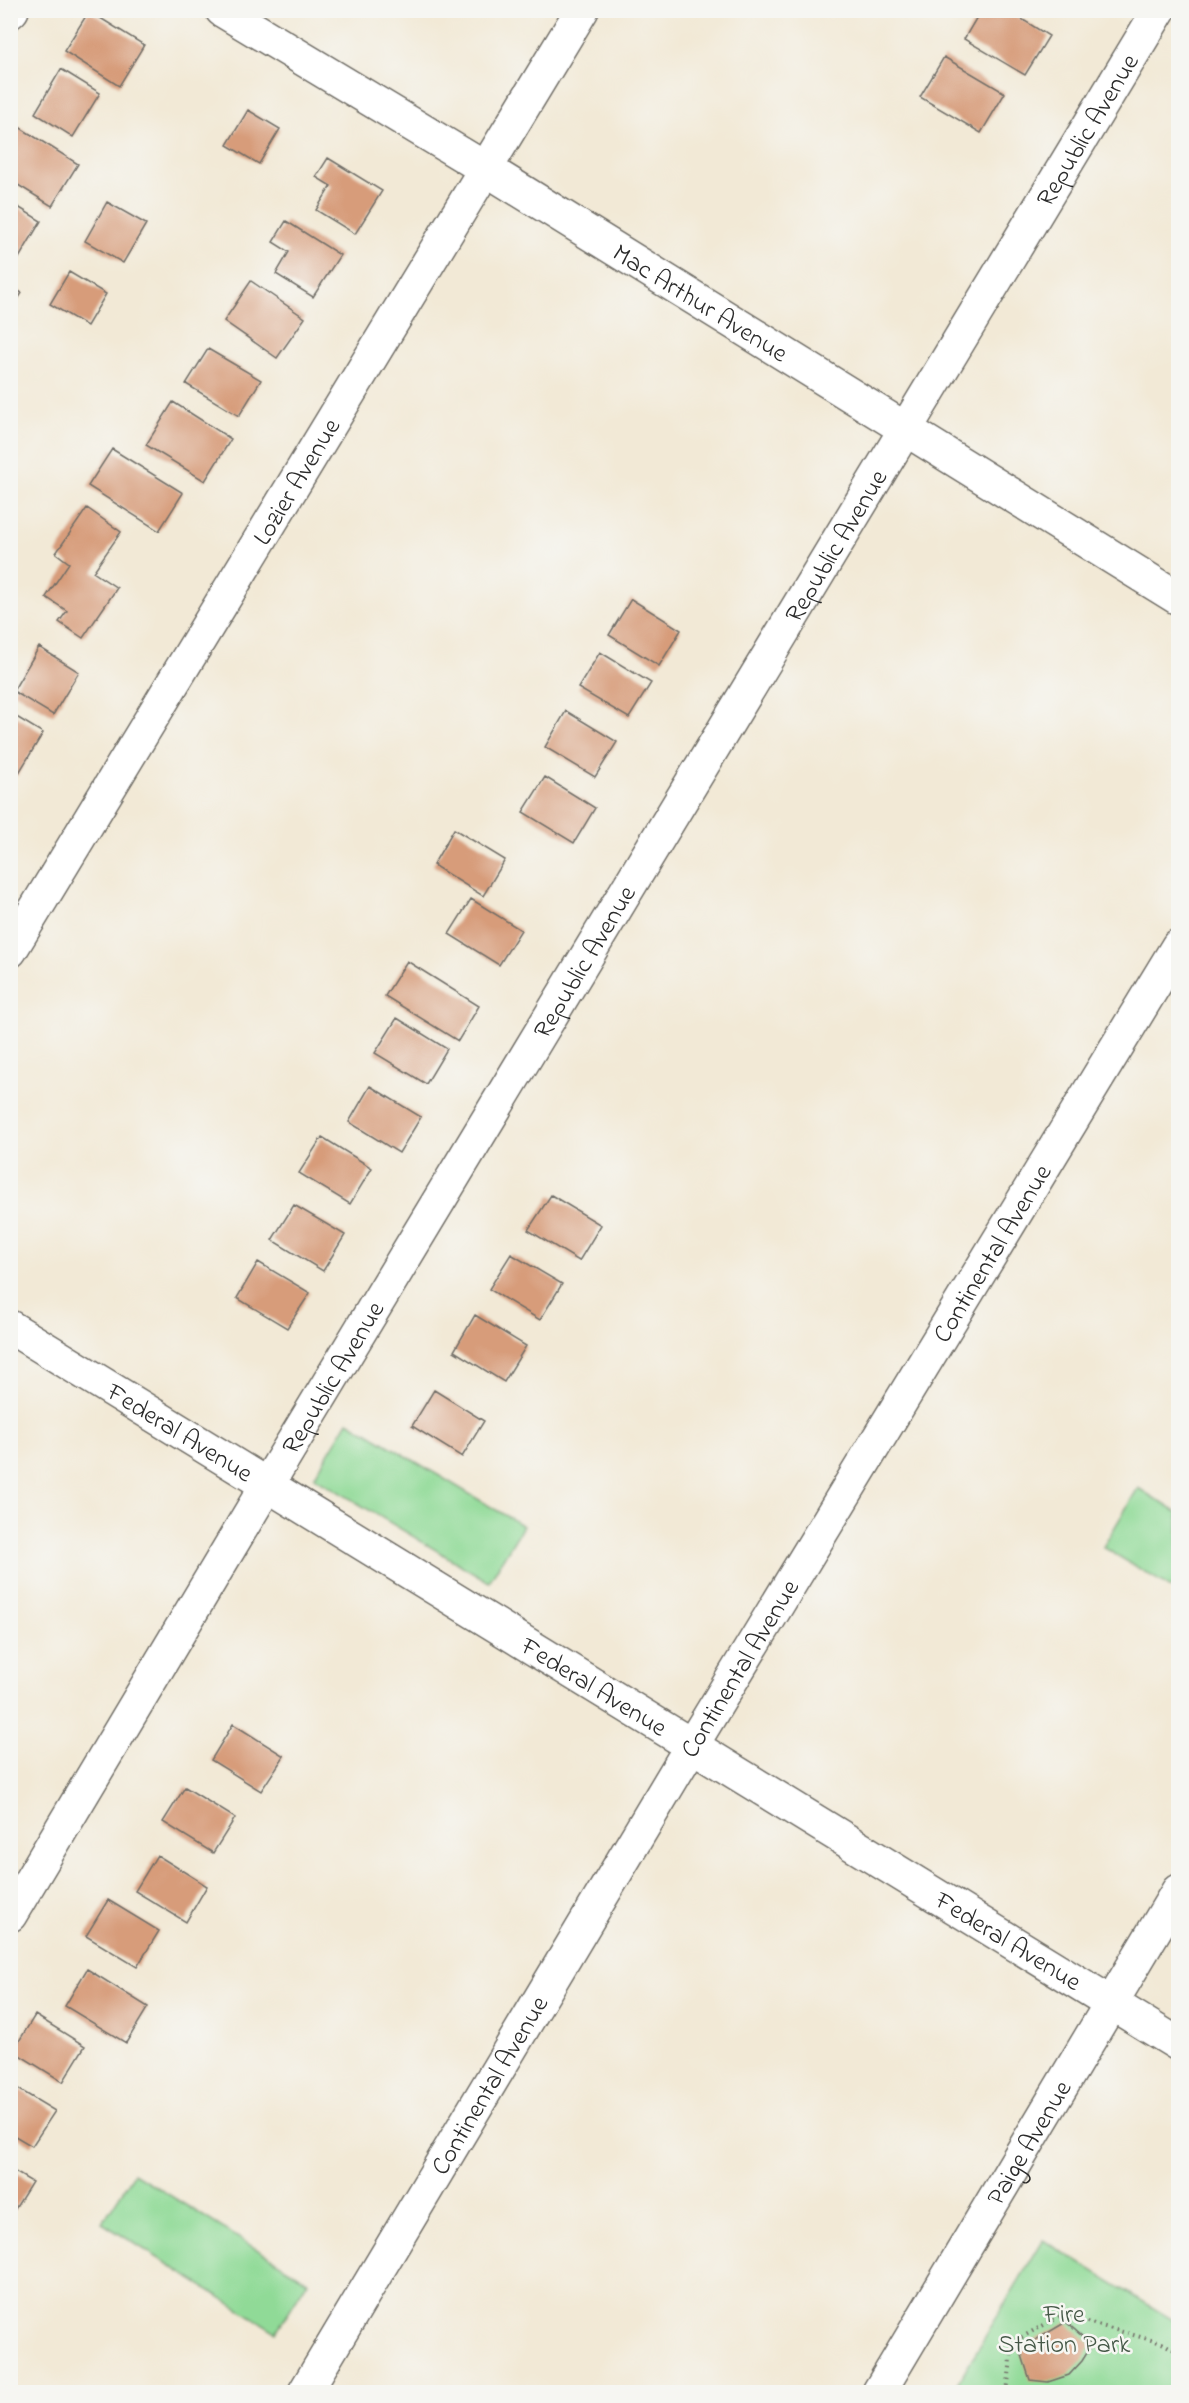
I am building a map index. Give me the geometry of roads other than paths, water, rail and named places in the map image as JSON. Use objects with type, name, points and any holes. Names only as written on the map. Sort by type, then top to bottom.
[{"type":"street","name":"Mac Arthur Avenue","points":[[222,10],[486,169],[1179,598]]},
{"type":"street","name":"Lozier Avenue","points":[[10,951],[582,10]]},
{"type":"street","name":"Republic Avenue","points":[[10,1915],[267,1485],[1160,10]]},
{"type":"street","name":"Continental Avenue","points":[[305,2392],[692,1745],[1179,946]]},
{"type":"street","name":"Federal Avenue","points":[[10,1327],[1179,2044]]},
{"type":"street","name":"Paige Avenue","points":[[879,2392],[1179,1891]]},
{"type":"park label","name":"Fire Station Park","points":[[1064,2328]]}]
